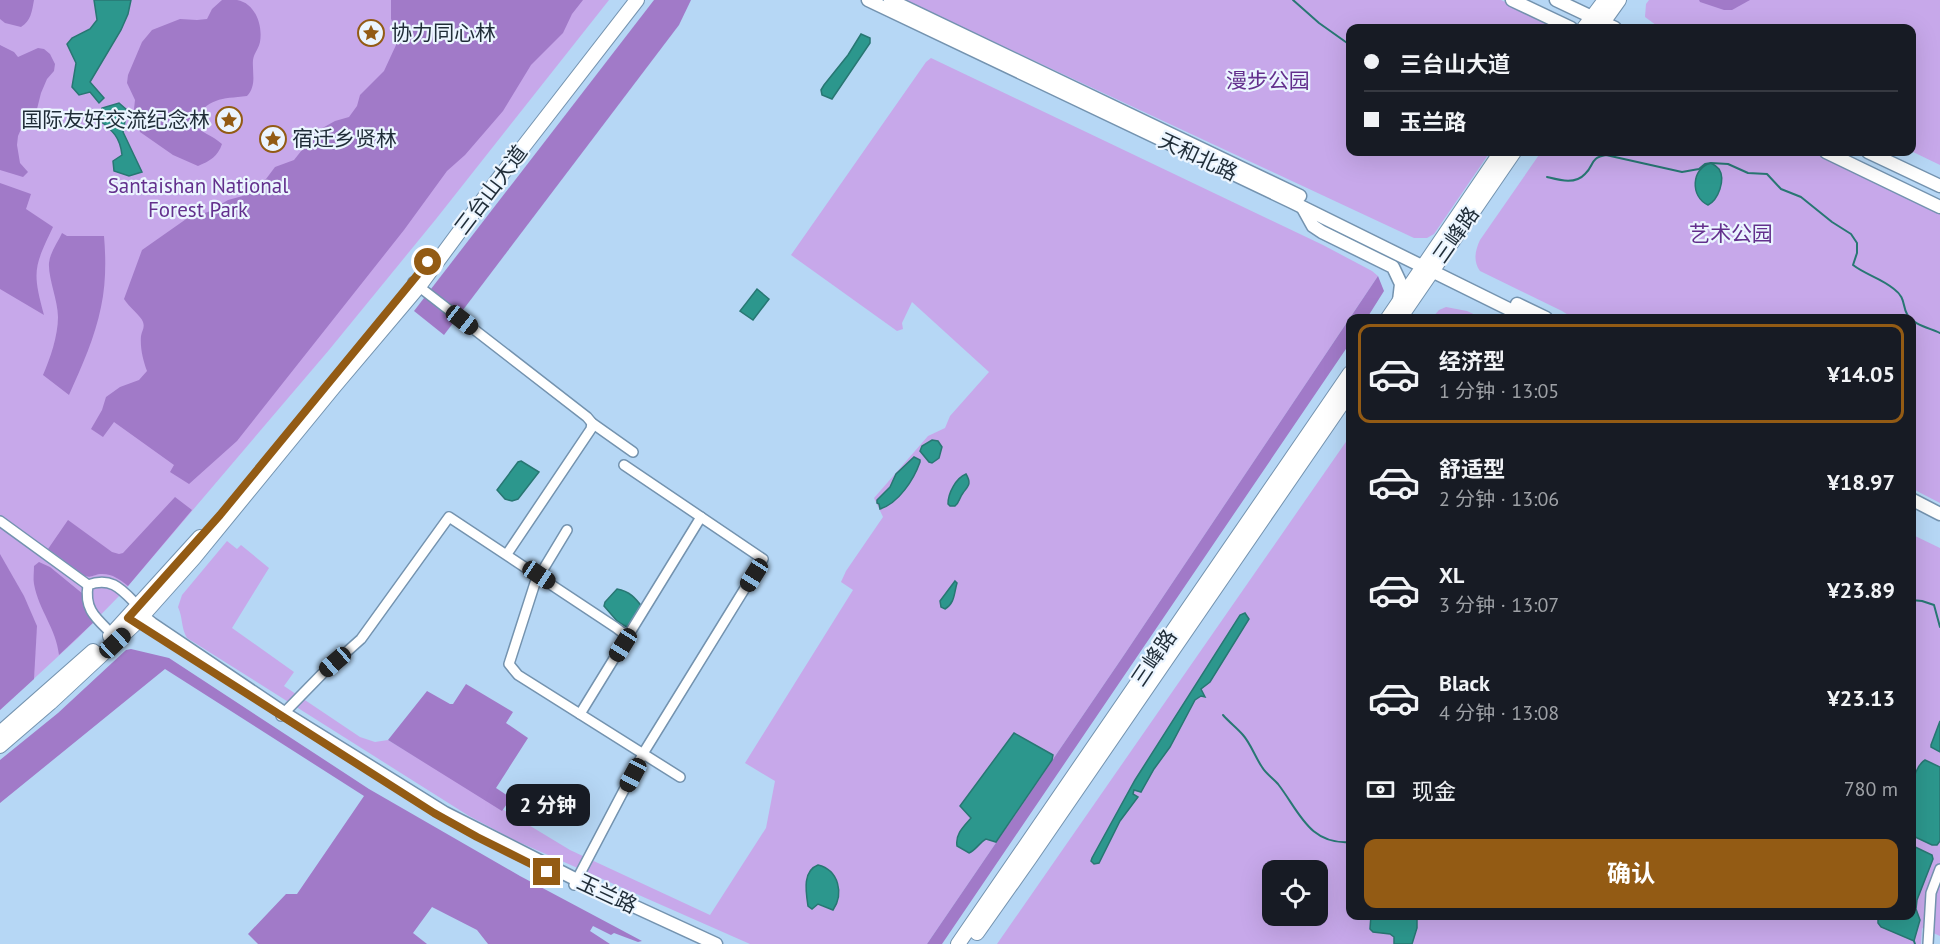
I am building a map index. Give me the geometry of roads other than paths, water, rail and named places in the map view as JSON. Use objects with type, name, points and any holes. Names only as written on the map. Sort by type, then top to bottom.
[{"type":"main road","name":"三台山大道","points":[[416,284],[627,0]]},
{"type":"main road","name":"三台山大道","points":[[0,746],[50,703],[136,615],[416,284],[637,0]]},
{"type":"main road","points":[[1599,24],[1605,0]]},
{"type":"main road","points":[[1600,24],[1619,0]]},
{"type":"main road","name":"三峰路","points":[[1402,314],[1498,156]]},
{"type":"main road","name":"三峰路","points":[[1391,314],[1511,156]]},
{"type":"main road","name":"三峰路","points":[[958,944],[1346,379]]},
{"type":"main road","name":"三峰路","points":[[968,944],[1037,848],[1346,398]]},
{"type":"main road","name":"三台山大道","points":[[0,734],[136,615]]},
{"type":"street","name":"天和北路","points":[[868,0],[1302,207],[1537,314]]},
{"type":"street","name":"天和北路","points":[[890,0],[1285,189],[1520,314]]},
{"type":"street","points":[[1512,0],[1563,24]]},
{"type":"street","points":[[1556,0],[1597,24]]},
{"type":"street","points":[[1834,156],[1940,207]]},
{"type":"street","points":[[1876,156],[1940,186]]},
{"type":"street","points":[[1302,207],[1313,226],[1322,232],[1393,267],[1401,284],[1399,302]]},
{"type":"street","points":[[416,284],[592,423],[633,452]]},
{"type":"street","points":[[507,554],[591,429],[592,423]]},
{"type":"street","points":[[575,883],[644,754],[763,559],[624,465]]},
{"type":"street","points":[[1916,502],[1940,514]]},
{"type":"street","points":[[1916,510],[1940,522]]},
{"type":"street","points":[[283,715],[322,674],[361,639],[449,517],[624,633],[625,642]]},
{"type":"street","points":[[580,714],[701,517]]},
{"type":"street","points":[[0,521],[88,585],[90,611],[112,634]]},
{"type":"street","points":[[567,530],[535,583],[509,664],[518,675],[680,777]]},
{"type":"street","name":"玉兰路","points":[[88,585],[99,581],[118,587],[136,615],[283,715],[457,826],[702,944]]},
{"type":"street","points":[[1928,944],[1931,893],[1940,869]]},
{"type":"street","name":"玉兰路","points":[[575,883],[716,944]]},
{"type":"waterway","points":[[1293,0],[1319,23],[1346,42]]},
{"type":"waterway","points":[[1547,177],[1567,181],[1577,180],[1601,156]]},
{"type":"waterway","points":[[1610,156],[1682,172],[1699,169],[1711,163],[1728,164],[1748,173],[1767,174],[1781,189],[1801,197],[1851,234],[1857,243],[1853,265],[1898,292],[1907,314]]},
{"type":"waterway","points":[[1916,323],[1940,333]]},
{"type":"waterway","points":[[1916,600],[1934,605],[1940,627]]},
{"type":"waterway","points":[[1223,715],[1241,732],[1264,769],[1278,784],[1306,824],[1324,838],[1346,842]]},
{"type":"place","name":"协力同心林","points":[[371,33]]},
{"type":"place","name":"国际友好交流纪念林","points":[[229,120]]},
{"type":"place","name":"宿迁乡贤林","points":[[273,139]]},
{"type":"park label","name":"漫步公园","points":[[1268,81]]},
{"type":"park label","name":"Santaishan National Forest Park","points":[[198,198]]},
{"type":"park label","name":"艺术公园","points":[[1731,234]]}]
